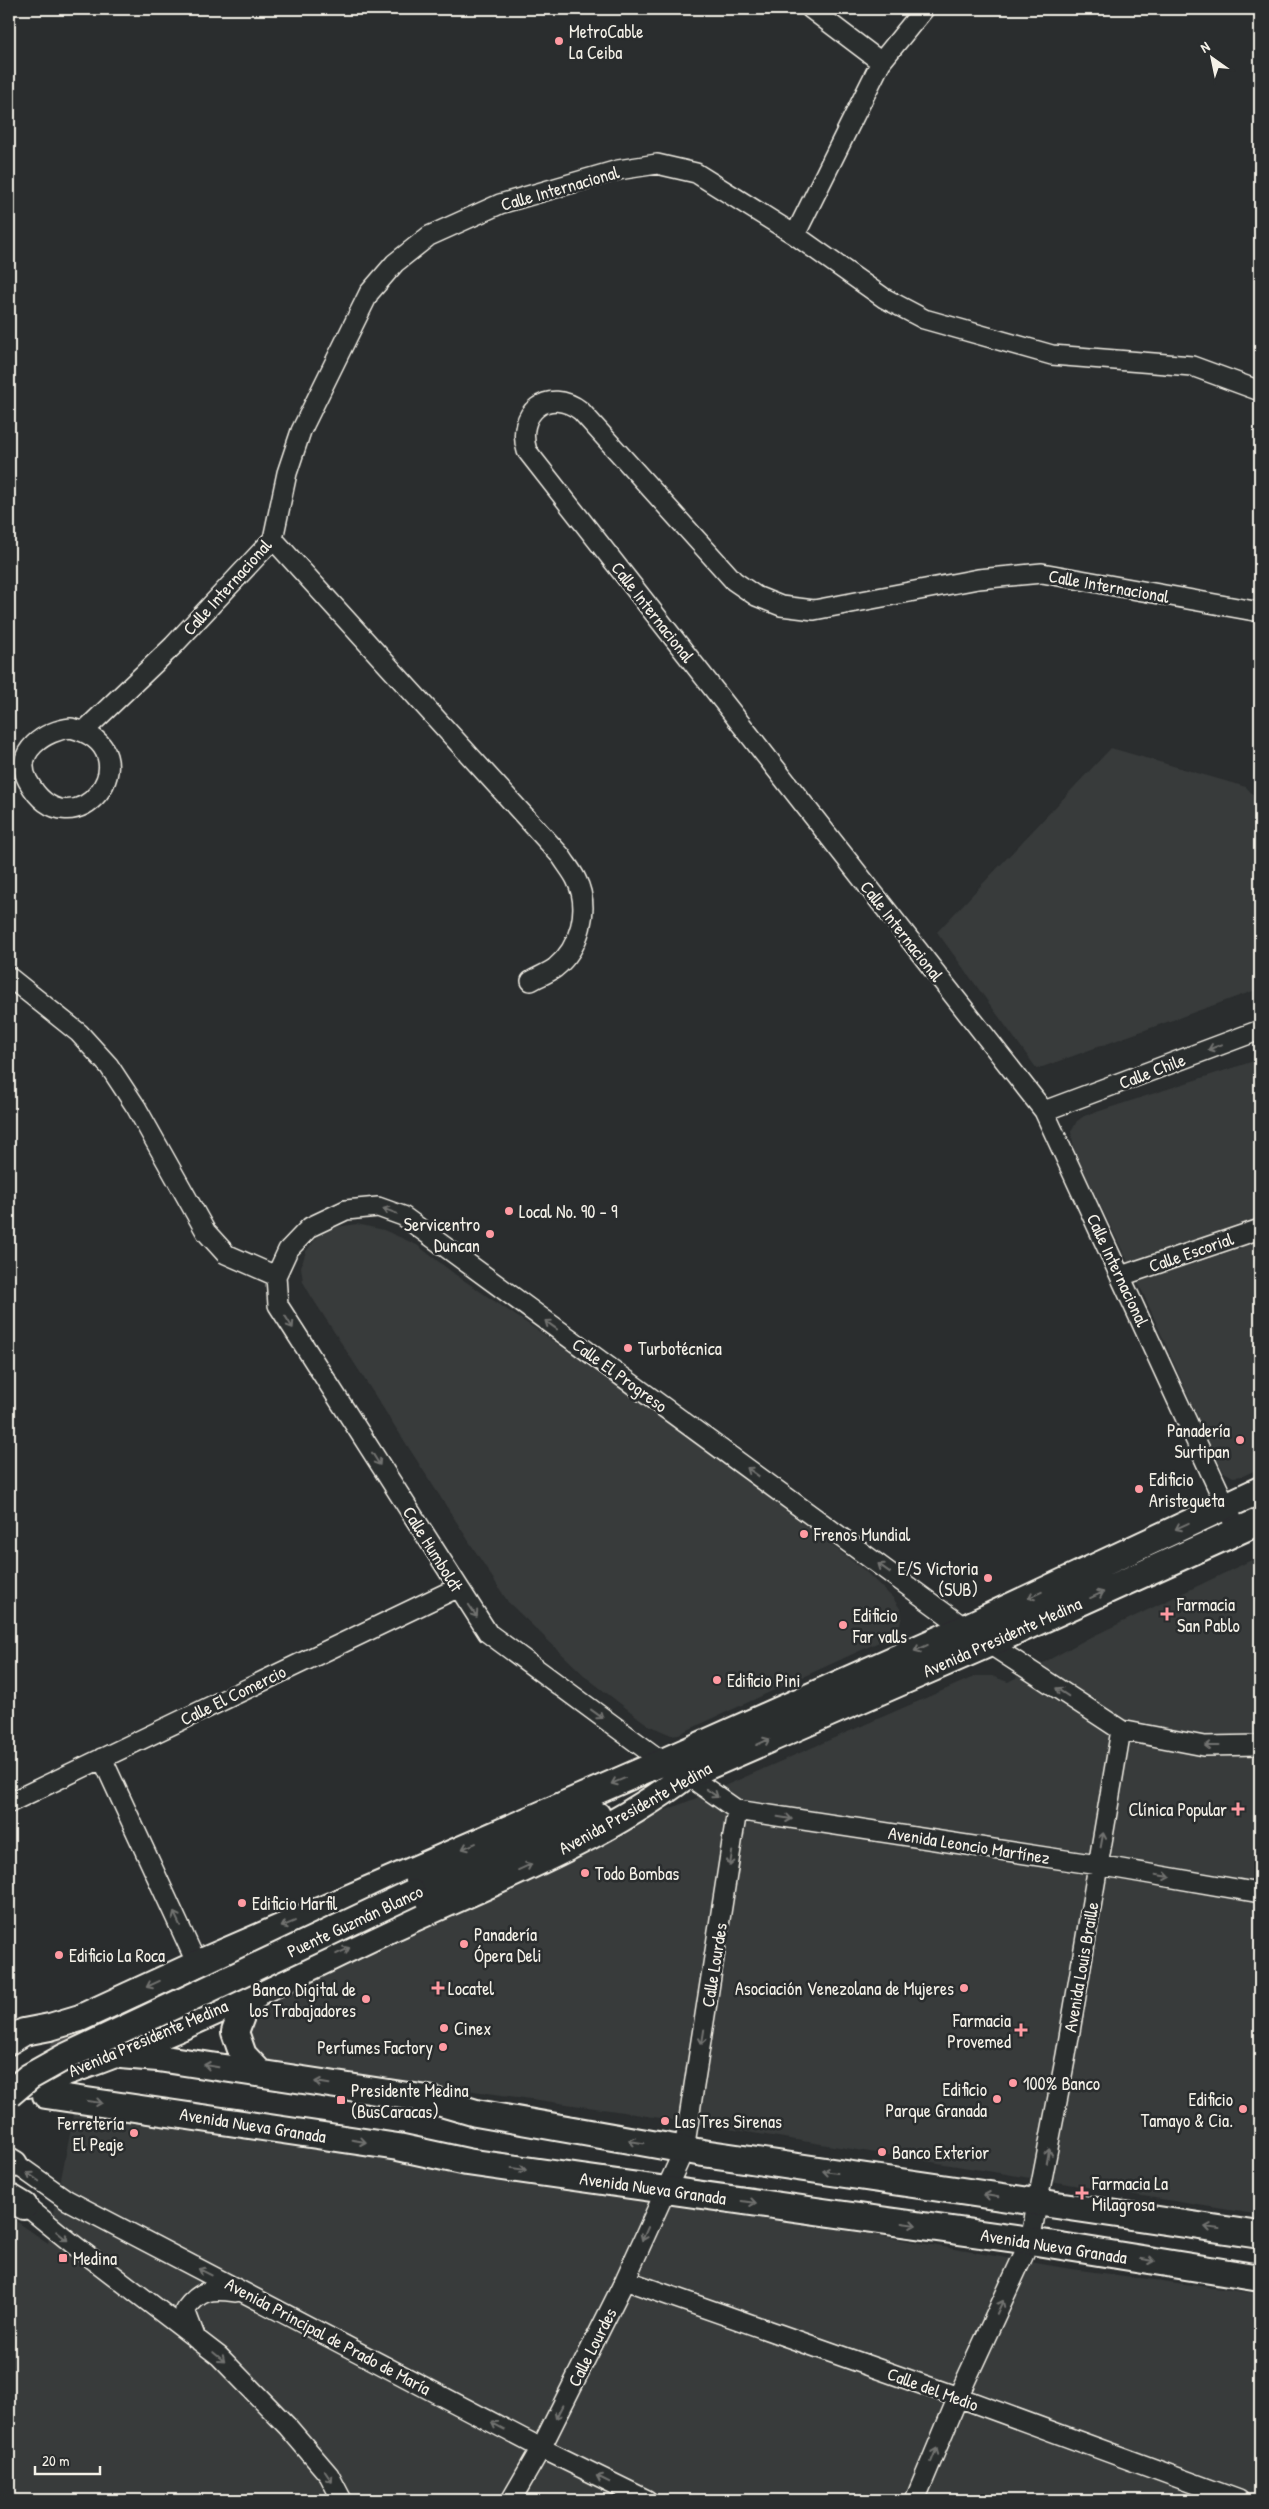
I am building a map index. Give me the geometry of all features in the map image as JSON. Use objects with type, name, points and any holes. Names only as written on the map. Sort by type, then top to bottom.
[{"type":"street","points":[[811,9],[881,62]]},
{"type":"street","points":[[795,235],[881,62],[924,9]]},
{"type":"street","name":"Calle Internacional","points":[[84,731],[173,646],[273,539],[287,473],[300,431],[369,293],[395,262],[429,236],[500,204],[618,170],[657,164],[696,173],[795,235],[884,298],[924,319],[1052,355],[1192,366],[1260,391]]},
{"type":"street","name":"Calle Internacional","points":[[1249,1526],[1226,1506],[1044,1111],[527,451],[523,433],[528,417],[537,407],[549,402],[561,401],[576,408],[734,581],[756,596],[781,606],[814,610],[978,579],[1042,573],[1260,612]]},
{"type":"street","points":[[273,539],[561,856],[577,880],[583,910],[580,931],[570,952],[555,968],[531,981]]},
{"type":"street","points":[[72,728],[84,731],[96,738],[104,750],[108,770],[102,790],[92,801],[79,808],[65,809],[52,806],[40,799],[25,776],[17,756],[47,733],[59,729],[72,728]]},
{"type":"street","points":[[9,977],[79,1033],[109,1066],[136,1107],[206,1232],[226,1254],[276,1276]]},
{"type":"street","name":"Calle Chile","points":[[1044,1111],[1260,1030]]},
{"type":"street","name":"Calle El Progreso","points":[[276,1276],[288,1250],[310,1227],[346,1210],[378,1207],[403,1216],[965,1628],[1121,1730]]},
{"type":"street","name":"Calle Escorial","points":[[1121,1276],[1260,1229]]},
{"type":"street","name":"Calle Humboldt","points":[[276,1276],[278,1305],[457,1588],[488,1633],[663,1762],[687,1775]]},
{"type":"street","name":"Avenida Presidente Medina","points":[[14,2034],[50,2028],[80,2018],[197,1964],[663,1762],[965,1628],[1260,1490]]},
{"type":"street","name":"Avenida Presidente Medina","points":[[23,2085],[75,2070],[157,2038],[561,1851],[648,1804],[687,1775],[988,1644],[1249,1526]]},
{"type":"street","name":"Calle El Comercio","points":[[9,1803],[457,1588]]},
{"type":"street","points":[[687,1775],[765,1716]]},
{"type":"street","points":[[1121,1730],[1204,1746],[1260,1745]]},
{"type":"street","name":"Avenida Louis Braille","points":[[1030,2241],[1039,2204],[1121,1730]]},
{"type":"street","points":[[102,1758],[197,1964]]},
{"type":"street","name":"Avenida Leoncio Martínez","points":[[687,1775],[737,1810],[1098,1864],[1260,1893]]},
{"type":"street","name":"Puente Guzmán Blanco","points":[[9,2094],[120,2030],[412,1893],[687,1775]]},
{"type":"street","name":"Calle Lourdes","points":[[511,2500],[541,2448],[625,2280],[684,2150],[737,1810]]},
{"type":"street","points":[[260,2073],[243,2055],[235,2032],[244,2008],[262,1989]]},
{"type":"street","points":[[14,2034],[52,2041]]},
{"type":"street","points":[[84,2048],[428,2099],[476,2113],[684,2150],[1039,2204],[1260,2235]]},
{"type":"street","name":"Avenida Nueva Granada","points":[[23,2085],[398,2147],[467,2162],[1030,2241],[1260,2278]]},
{"type":"street","name":"Avenida Principal de Prado de María","points":[[10,2161],[67,2200],[541,2448],[647,2500]]},
{"type":"street","points":[[14,2198],[198,2342],[219,2356],[288,2427],[329,2475],[342,2500]]},
{"type":"street","points":[[916,2500],[958,2397],[1030,2241]]},
{"type":"street","name":"Calle del Medio","points":[[625,2280],[958,2397],[1239,2500]]},
{"type":"street","points":[[198,2342],[184,2310],[195,2296],[214,2290],[248,2295]]},
{"type":"shaded area","points":[[1111,748],[1246,787],[1260,802],[1260,994],[1253,991],[1037,1069],[937,932]]},
{"type":"shaded area","points":[[1260,1059],[1260,1468],[1243,1476],[1233,1477],[1224,1472],[1215,1457],[1143,1293],[1075,1153],[1071,1132],[1077,1121],[1084,1116]]},
{"type":"shaded area","points":[[357,1224],[384,1230],[417,1245],[456,1275],[649,1406],[864,1570],[893,1598],[901,1610],[902,1617],[899,1628],[890,1637],[679,1734],[671,1735],[648,1725],[587,1678],[508,1602],[311,1296],[303,1282],[301,1267],[306,1251],[319,1235],[336,1227]]},
{"type":"shaded area","points":[[1260,1556],[1260,2215],[616,2111],[260,2061],[243,2026],[264,2004],[610,1832],[699,1797],[976,1676],[992,1676],[1008,1682],[1085,1640]]},
{"type":"shaded area","points":[[76,2104],[426,2166],[788,2220],[1065,2268],[1260,2294],[1260,2500],[9,2500],[9,2216],[48,2243]]},
{"type":"tunnel","points":[[52,2041],[84,2048]]},
{"type":"place","name":"MetroCable La Ceiba","points":[[559,41]]},
{"type":"place","name":"Local No. 90 - 9","points":[[509,1211]]},
{"type":"place","name":"Servicentro Duncan","points":[[490,1234]]},
{"type":"place","name":"Turbotécnica","points":[[628,1348]]},
{"type":"place","name":"Panadería Surtipan","points":[[1240,1440]]},
{"type":"place","name":"Edificio Aristegueta","points":[[1139,1489]]},
{"type":"place","name":"Frenos Mundial","points":[[804,1534]]},
{"type":"place","name":"E/S Victoria (SUB)","points":[[988,1578]]},
{"type":"place","name":"Farmacia San Pablo","points":[[1167,1614]]},
{"type":"place","name":"Edificio Far valls","points":[[843,1625]]},
{"type":"place","name":"Edificio Pini","points":[[717,1680]]},
{"type":"place","name":"Clínica Popular","points":[[1238,1809]]},
{"type":"place","name":"Todo Bombas","points":[[585,1873]]},
{"type":"place","name":"Edificio Marfil","points":[[242,1903]]},
{"type":"place","name":"Panadería Ópera Deli","points":[[464,1944]]},
{"type":"place","name":"Edificio La Roca","points":[[59,1955]]},
{"type":"place","name":"Locatel","points":[[438,1988]]},
{"type":"place","name":"Asociación Venezolana de Mujeres","points":[[964,1988]]},
{"type":"place","name":"Banco Digital de los Trabajadores","points":[[366,1999]]},
{"type":"place","name":"Cinex","points":[[444,2028]]},
{"type":"place","name":"Farmacia Provemed","points":[[1021,2030]]},
{"type":"place","name":"Perfumes Factory","points":[[443,2047]]},
{"type":"place","name":"100% Banco","points":[[1013,2083]]},
{"type":"place","name":"Edificio Parque Granada","points":[[997,2099]]},
{"type":"place","name":"Presidente Medina (BusCaracas)","points":[[341,2100]]},
{"type":"place","name":"Edificio Tamayo & Cia.","points":[[1243,2109]]},
{"type":"place","name":"Las Tres Sirenas","points":[[665,2121]]},
{"type":"place","name":"Ferretería El Peaje","points":[[134,2133]]},
{"type":"place","name":"Banco Exterior","points":[[882,2152]]},
{"type":"place","name":"Farmacia La Milagrosa","points":[[1082,2193]]},
{"type":"place","name":"Medina","points":[[63,2258]]}]
